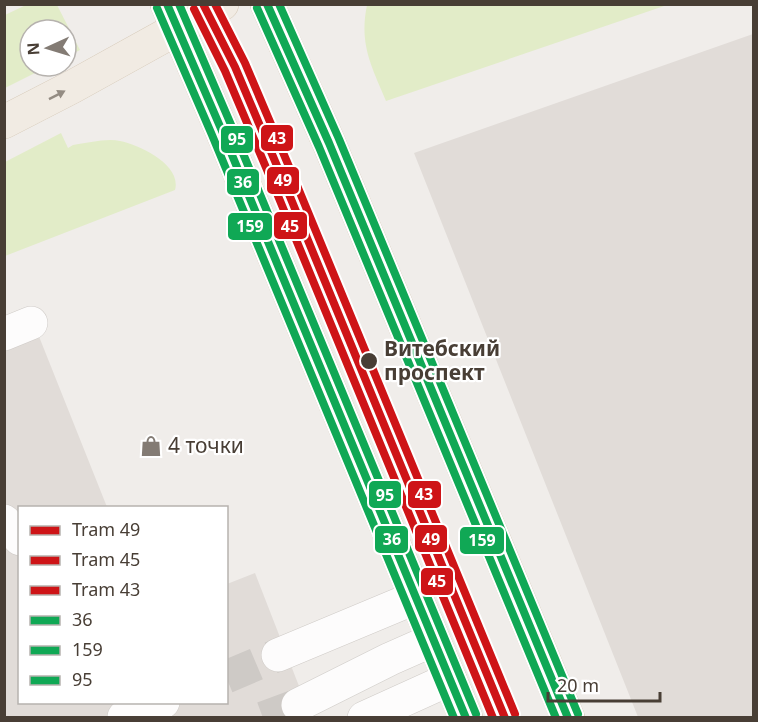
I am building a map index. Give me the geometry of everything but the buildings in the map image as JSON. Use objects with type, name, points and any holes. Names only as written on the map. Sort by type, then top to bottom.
[{"type":"main road","points":[[4,122],[72,87],[172,16],[222,4]]},
{"type":"main road","points":[[267,4],[329,143],[568,717]]},
{"type":"main road","points":[[172,16],[466,717]]},
{"type":"lane","points":[[4,521],[18,538]]},
{"type":"lane","points":[[278,655],[417,597]]},
{"type":"lane","points":[[298,705],[433,640]]},
{"type":"lane","points":[[364,717],[450,679]]},
{"type":"lane","points":[[124,717],[158,704]]},
{"type":"shaded area","points":[[753,34],[753,717],[638,717],[414,153]]},
{"type":"shaded area","points":[[38,334],[107,506],[18,506],[18,704],[228,704],[228,584],[255,573],[311,717],[5,718],[5,347]]},
{"type":"green space","points":[[367,4],[667,5],[386,101],[368,54],[364,31]]},
{"type":"green space","points":[[26,5],[57,5],[64,18],[18,18],[18,78],[25,78],[5,88],[5,15]]},
{"type":"green space","points":[[61,133],[68,148],[73,145],[115,140],[148,152],[172,172],[175,190],[5,256],[5,162]]},
{"type":"tunnel","points":[[228,676],[278,655]]},
{"type":"tunnel","points":[[263,718],[298,705]]},
{"type":"tram line","name":"49","points":[[203,4],[235,67],[286,187],[505,718]]},
{"type":"tram line","name":"43","points":[[215,4],[245,63],[296,183],[515,714]]},
{"type":"tram line","name":"45","points":[[194,9],[225,71],[276,191],[493,718]]},
{"type":"transit line","name":"36","points":[[167,4],[466,718]]},
{"type":"transit line","name":"95","points":[[179,4],[476,714]]},
{"type":"transit line","name":"36","points":[[267,4],[329,143],[568,718]]},
{"type":"transit line","name":"95","points":[[279,4],[339,139],[578,714]]},
{"type":"transit line","name":"159","points":[[157,8],[454,718]]},
{"type":"transit line","name":"159","points":[[257,8],[319,147],[556,718]]},
{"type":"place","name":"Витебский проспект","points":[[369,361]]},
{"type":"place","name":"4 точки","points":[[151,446]]}]
